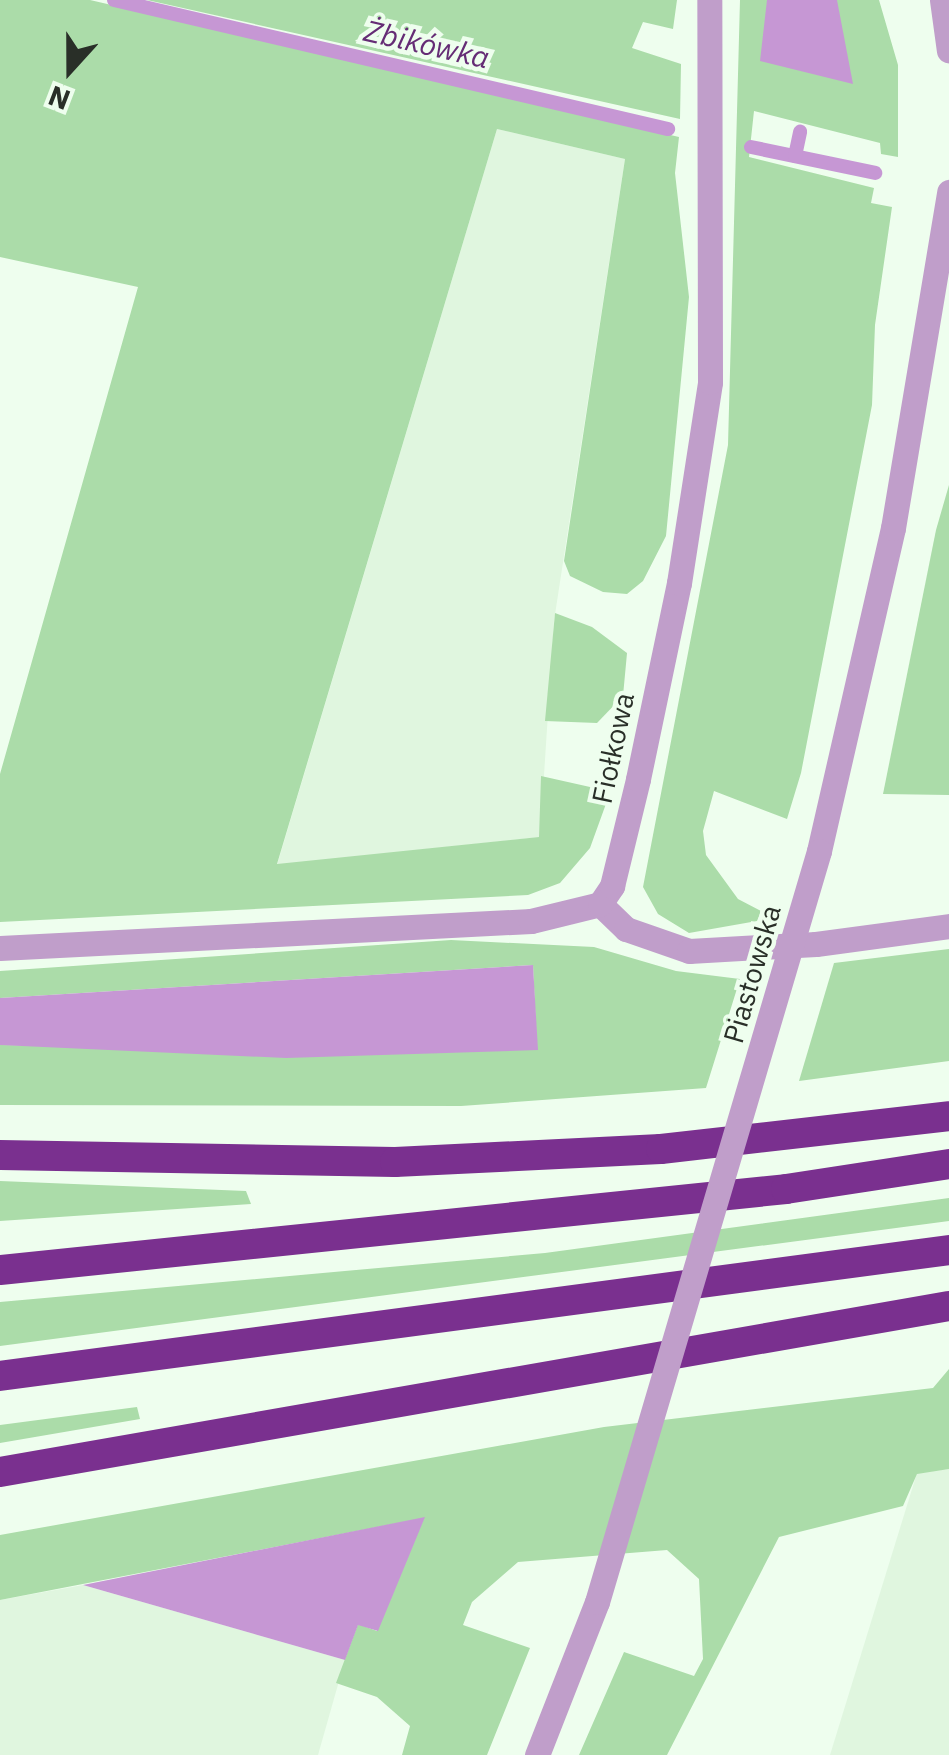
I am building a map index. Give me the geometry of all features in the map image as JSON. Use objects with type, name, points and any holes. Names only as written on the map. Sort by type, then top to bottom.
[{"type":"highway","points":[[0,1154],[395,1162],[661,1149],[949,1116]]},
{"type":"highway","points":[[0,1270],[630,1206],[949,1164]]},
{"type":"highway","points":[[0,1376],[949,1250]]},
{"type":"highway","points":[[0,1472],[949,1306]]},
{"type":"street","name":"Fiołkowa","points":[[600,904],[612,886],[642,762],[679,583],[710,382],[709,0]]},
{"type":"street","points":[[942,0],[949,52]]},
{"type":"street","name":"Piastowska","points":[[536,1755],[597,1602],[819,851],[893,528],[949,192]]},
{"type":"street","points":[[0,948],[531,921],[600,904],[626,929],[688,951],[816,944],[949,926]]},
{"type":"shaded area","points":[[767,0],[837,0],[853,84],[760,61]]},
{"type":"shaded area","points":[[497,129],[625,159],[554,621],[540,837],[277,865]]},
{"type":"shaded area","points":[[533,965],[538,1050],[286,1058],[0,1045],[0,998]]},
{"type":"shaded area","points":[[949,1469],[949,1755],[830,1755],[917,1473]]},
{"type":"shaded area","points":[[425,1517],[378,1631],[358,1625],[345,1660],[83,1585]]},
{"type":"shaded area","points":[[83,1585],[345,1660],[318,1755],[0,1755],[0,1600]]},
{"type":"green space","points":[[0,0],[90,0],[679,137],[675,173],[689,297],[666,536],[643,581],[627,594],[603,592],[570,576],[564,561],[625,159],[497,129],[277,864],[539,837],[541,776],[599,789],[607,801],[590,848],[560,883],[528,895],[0,922],[0,774],[138,287],[0,257]]},
{"type":"green space","points":[[147,0],[677,0],[673,29],[643,22],[632,48],[681,64],[680,119]]},
{"type":"green space","points":[[740,0],[879,0],[898,65],[898,157],[881,154],[880,143],[754,111],[749,157],[874,188],[871,203],[892,207],[875,325],[872,405],[801,773],[787,819],[714,791],[703,831],[706,855],[738,899],[761,911],[757,921],[689,933],[658,914],[643,887],[728,445]]},
{"type":"green space","points":[[949,485],[949,795],[883,794],[936,530]]},
{"type":"green space","points":[[555,613],[592,627],[627,653],[623,696],[597,723],[545,721]]},
{"type":"green space","points":[[451,940],[594,947],[676,971],[740,979],[706,1088],[461,1106],[0,1105],[0,1045],[537,1050],[533,965],[0,998],[0,971]]},
{"type":"green space","points":[[949,949],[949,1061],[799,1081],[834,963]]},
{"type":"green space","points":[[0,1181],[246,1191],[251,1204],[0,1221]]},
{"type":"green space","points":[[949,1198],[949,1221],[0,1346],[0,1302],[545,1253]]},
{"type":"green space","points":[[949,1369],[949,1469],[917,1474],[903,1506],[779,1537],[667,1755],[579,1755],[624,1652],[694,1676],[703,1659],[699,1579],[667,1550],[518,1562],[472,1602],[463,1625],[530,1648],[487,1755],[402,1755],[410,1726],[377,1697],[336,1683],[358,1624],[377,1631],[424,1518],[0,1600],[0,1535],[604,1427],[933,1388]]},
{"type":"green space","points":[[137,1407],[140,1419],[0,1443],[0,1425]]},
{"type":"waterway","name":"Żbikówka","points":[[114,0],[668,129]]},
{"type":"waterway","points":[[795,156],[800,132]]},
{"type":"waterway","name":"Żbikówka","points":[[751,147],[875,173]]}]
